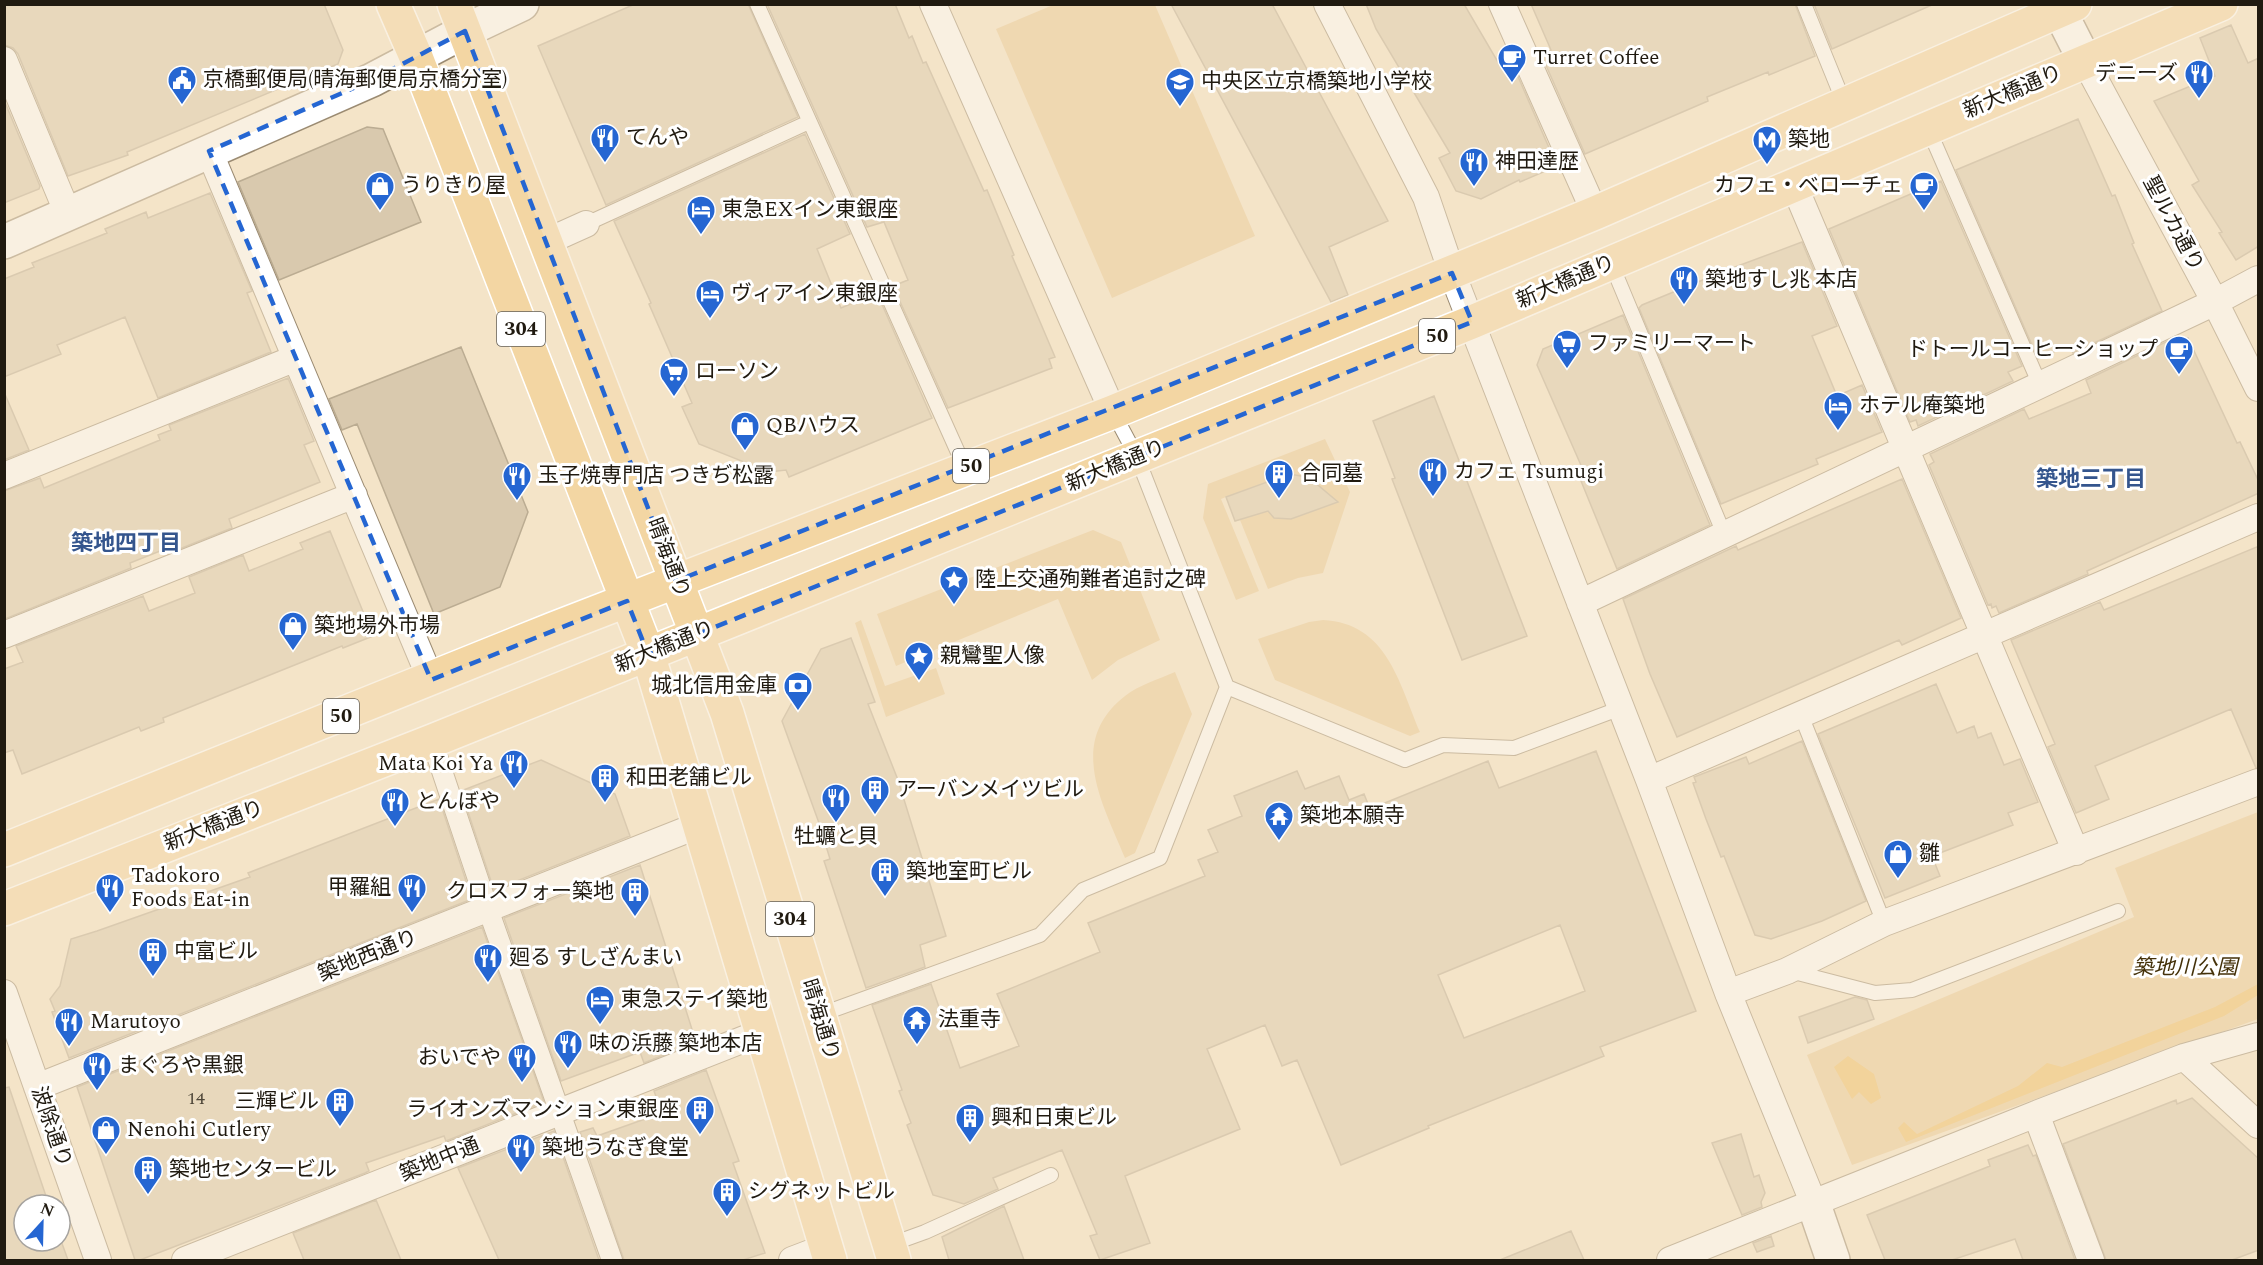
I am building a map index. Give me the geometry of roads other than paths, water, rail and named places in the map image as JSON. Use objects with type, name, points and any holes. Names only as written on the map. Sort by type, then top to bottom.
[{"type":"main road","name":"304","points":[[393,4],[416,57],[648,654],[828,1254]]},
{"type":"main road","name":"新大橋通り","points":[[4,909],[432,741],[1472,322],[2221,4]]},
{"type":"main road","name":"50","points":[[4,850],[676,581],[1113,412],[1595,213],[1845,105],[2063,7]]},
{"type":"main road","name":"晴海通り","points":[[459,18],[727,713],[892,1253]]},
{"type":"street","points":[[4,242],[372,80],[416,57],[459,18],[522,4]]},
{"type":"street","points":[[933,4],[1113,412]]},
{"type":"street","points":[[1327,4],[1426,197],[1452,273],[1649,780],[1728,993],[1813,1202],[1833,1260]]},
{"type":"street","points":[[1502,4],[1595,213]]},
{"type":"street","points":[[2063,7],[2085,61]]},
{"type":"street","points":[[4,60],[68,214]]},
{"type":"street","name":"聖ルカ通り","points":[[2085,61],[2259,388]]},
{"type":"street","points":[[209,152],[431,680]]},
{"type":"street","points":[[1794,185],[2076,852]]},
{"type":"street","points":[[546,243],[586,224]]},
{"type":"street","points":[[1580,603],[2215,302],[2259,279]]},
{"type":"street","points":[[4,476],[296,358]]},
{"type":"street","points":[[4,635],[354,495]]},
{"type":"street","points":[[1649,780],[2259,517]]},
{"type":"street","points":[[432,741],[488,909],[612,1260]]},
{"type":"street","points":[[1728,993],[1787,971],[1884,923],[2259,782]]},
{"type":"street","name":"築地西通り","points":[[37,1087],[699,825]]},
{"type":"street","name":"波除通り","points":[[4,993],[11,1029],[37,1087],[98,1260]]},
{"type":"street","name":"築地中通","points":[[185,1260],[762,1032]]},
{"type":"street","points":[[1670,1260],[2184,1057],[2259,1036]]},
{"type":"street","points":[[2184,1057],[2259,1125]]},
{"type":"street","points":[[2036,1114],[2091,1260]]},
{"type":"street","points":[[792,1260],[828,1254]]},
{"type":"lane","points":[[757,4],[965,468]]},
{"type":"lane","points":[[1804,4],[1845,105]]},
{"type":"lane","points":[[586,224],[809,122]]},
{"type":"lane","points":[[1928,128],[2040,385]]},
{"type":"lane","points":[[1611,263],[1724,534]]},
{"type":"lane","points":[[819,1015],[1040,935],[1083,890],[1160,858],[1227,687],[1137,457],[1113,412]]},
{"type":"lane","points":[[1227,687],[1405,760],[1443,745],[1514,748],[1621,708]]},
{"type":"lane","points":[[1801,715],[1884,923]]},
{"type":"lane","points":[[1787,971],[1875,993],[1912,990],[2118,911]]},
{"type":"lane","points":[[892,1253],[925,1232],[1051,1175]]},
{"type":"place","name":"Turret Coffee","points":[[1512,84]]},
{"type":"place","name":"デニーズ","points":[[2199,100]]},
{"type":"place","name":"京橋郵便局(晴海郵便局京橋分室)","points":[[182,106]]},
{"type":"place","name":"中央区立京橋築地小学校","points":[[1180,108]]},
{"type":"place","name":"てんや","points":[[605,164]]},
{"type":"place","name":"築地","points":[[1767,166]]},
{"type":"place","name":"神田達歴","points":[[1474,188]]},
{"type":"place","name":"うりきり屋","points":[[380,212]]},
{"type":"place","name":"カフェ・ベローチェ","points":[[1924,212]]},
{"type":"place","name":"東急EXイン東銀座","points":[[701,236]]},
{"type":"place","name":"築地すし兆 本店","points":[[1684,306]]},
{"type":"place","name":"ヴィアイン東銀座","points":[[710,320]]},
{"type":"place","name":"ファミリーマート","points":[[1567,370]]},
{"type":"place","name":"ドトールコーヒーショップ","points":[[2179,376]]},
{"type":"place","name":"ローソン","points":[[674,398]]},
{"type":"place","name":"ホテル庵築地","points":[[1838,432]]},
{"type":"place","name":"QBハウス","points":[[745,452]]},
{"type":"place","name":"カフェ Tsumugi","points":[[1433,498]]},
{"type":"place","name":"合同墓","points":[[1279,500]]},
{"type":"place","name":"玉子焼専門店 つきぢ松露","points":[[517,502]]},
{"type":"place","name":"陸上交通殉難者追討之碑","points":[[954,606]]},
{"type":"place","name":"築地場外市場","points":[[293,652]]},
{"type":"place","name":"親鸞聖人像","points":[[919,682]]},
{"type":"place","name":"城北信用金庫","points":[[798,712]]},
{"type":"place","name":"Mata Koi Ya","points":[[514,790]]},
{"type":"place","name":"和田老舗ビル","points":[[605,804]]},
{"type":"place","name":"アーバンメイツビル","points":[[875,816]]},
{"type":"place","name":"牡蠣と貝","points":[[836,824]]},
{"type":"place","name":"とんぼや","points":[[395,828]]},
{"type":"place","name":"築地本願寺","points":[[1279,842]]},
{"type":"place","name":"雛","points":[[1898,880]]},
{"type":"place","name":"築地室町ビル","points":[[885,898]]},
{"type":"place","name":"Tadokoro Foods Eat-in","points":[[110,914]]},
{"type":"place","name":"甲羅組","points":[[412,914]]},
{"type":"place","name":"クロスフォー築地","points":[[635,918]]},
{"type":"place","name":"中富ビル","points":[[153,978]]},
{"type":"place","name":"廻る すしざんまい","points":[[488,984]]},
{"type":"place","name":"東急ステイ築地","points":[[600,1026]]},
{"type":"place","name":"法重寺","points":[[917,1046]]},
{"type":"place","name":"Marutoyo","points":[[69,1048]]},
{"type":"place","name":"味の浜藤 築地本店","points":[[568,1070]]},
{"type":"place","name":"おいでや","points":[[522,1084]]},
{"type":"place","name":"まぐろや黒銀","points":[[97,1092]]},
{"type":"place","name":"三輝ビル","points":[[340,1128]]},
{"type":"place","name":"ライオンズマンション東銀座","points":[[700,1136]]},
{"type":"place","name":"興和日東ビル","points":[[970,1144]]},
{"type":"place","name":"Nenohi Cutlery","points":[[106,1156]]},
{"type":"place","name":"築地うなぎ食堂","points":[[521,1174]]},
{"type":"place","name":"築地センタービル","points":[[148,1196]]},
{"type":"place","name":"シグネットビル","points":[[727,1218]]},
{"type":"district","name":"築地三丁目","points":[[2091,479]]},
{"type":"district","name":"築地四丁目","points":[[126,543]]},
{"type":"park label","name":"築地川公園","points":[[2185,968]]}]
